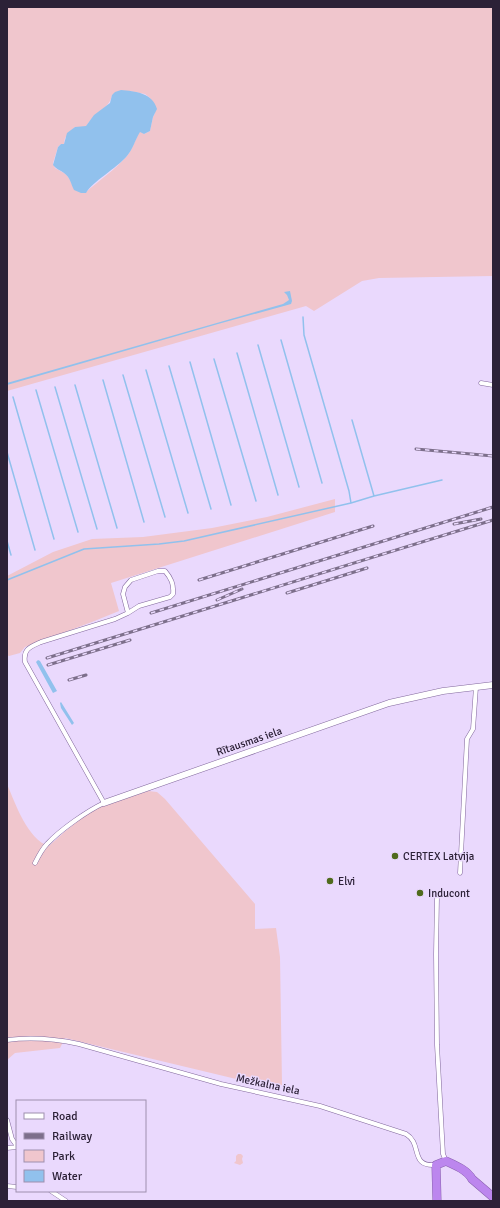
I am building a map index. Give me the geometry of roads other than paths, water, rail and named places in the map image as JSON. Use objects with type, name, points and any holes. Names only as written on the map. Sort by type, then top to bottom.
[{"type":"highway","points":[[437,1201],[436,1165],[446,1160],[470,1175],[472,1179],[493,1197]]},
{"type":"street","points":[[481,383],[493,385]]},
{"type":"street","points":[[104,803],[25,662],[24,655],[29,648],[41,642],[115,618],[128,613],[139,606],[170,597],[173,594],[174,587],[171,578],[165,571],[158,571],[131,580],[125,588],[123,594],[128,613]]},
{"type":"street","name":"Rītausmas iela","points":[[35,863],[46,845],[96,806],[388,703],[419,695],[493,685]]},
{"type":"street","points":[[460,873],[468,739],[473,729],[476,687]]},
{"type":"street","points":[[437,898],[437,1045],[443,1154],[446,1160]]},
{"type":"street","name":"Mežkalna iela","points":[[7,1040],[35,1039],[72,1043],[221,1084],[320,1106],[406,1134],[414,1140],[420,1160],[424,1164],[436,1165]]},
{"type":"street","points":[[7,1120],[12,1139],[16,1145]]},
{"type":"street","points":[[53,1192],[66,1201]]},
{"type":"water","points":[[121,90],[143,94],[152,99],[157,109],[153,117],[150,131],[144,134],[140,132],[131,150],[123,161],[94,184],[86,193],[81,193],[74,190],[68,176],[53,165],[58,147],[61,144],[64,144],[67,133],[75,127],[86,126],[94,115],[110,103],[112,95]]},
{"type":"water","points":[[290,291],[292,301],[291,304],[7,385],[7,383],[283,304],[289,300],[284,292]]},
{"type":"water","points":[[38,660],[57,691],[53,693],[36,662]]},
{"type":"water","points":[[61,702],[74,723],[72,725],[61,708]]},
{"type":"waterway","points":[[303,317],[304,335],[349,491],[351,503]]},
{"type":"waterway","points":[[281,340],[322,483]]},
{"type":"waterway","points":[[258,345],[299,487]]},
{"type":"waterway","points":[[237,353],[278,495]]},
{"type":"waterway","points":[[214,359],[256,501]]},
{"type":"waterway","points":[[190,362],[231,505]]},
{"type":"waterway","points":[[169,366],[211,509]]},
{"type":"waterway","points":[[146,370],[188,513]]},
{"type":"waterway","points":[[123,375],[165,517]]},
{"type":"waterway","points":[[103,380],[144,522]]},
{"type":"waterway","points":[[75,385],[117,528]]},
{"type":"waterway","points":[[55,387],[97,529]]},
{"type":"waterway","points":[[36,390],[78,532]]},
{"type":"waterway","points":[[13,397],[54,539]]},
{"type":"waterway","points":[[352,420],[374,496]]},
{"type":"waterway","points":[[7,452],[35,550]]},
{"type":"waterway","points":[[7,580],[84,549],[184,541],[351,503],[442,480]]},
{"type":"waterway","points":[[7,541],[11,555]]},
{"type":"railway","points":[[416,449],[493,456]]},
{"type":"railway","points":[[151,613],[493,507]]},
{"type":"railway","points":[[454,524],[481,519]]},
{"type":"railway","points":[[47,658],[493,520]]},
{"type":"railway","points":[[199,580],[373,526]]},
{"type":"railway","points":[[287,593],[367,568]]},
{"type":"railway","points":[[217,600],[242,589]]},
{"type":"railway","points":[[48,665],[130,640]]},
{"type":"railway","points":[[69,680],[86,675]]},
{"type":"place","name":"CERTEX Latvija","points":[[395,856]]},
{"type":"place","name":"Elvi","points":[[330,881]]},
{"type":"place","name":"Inducont","points":[[420,893]]}]
